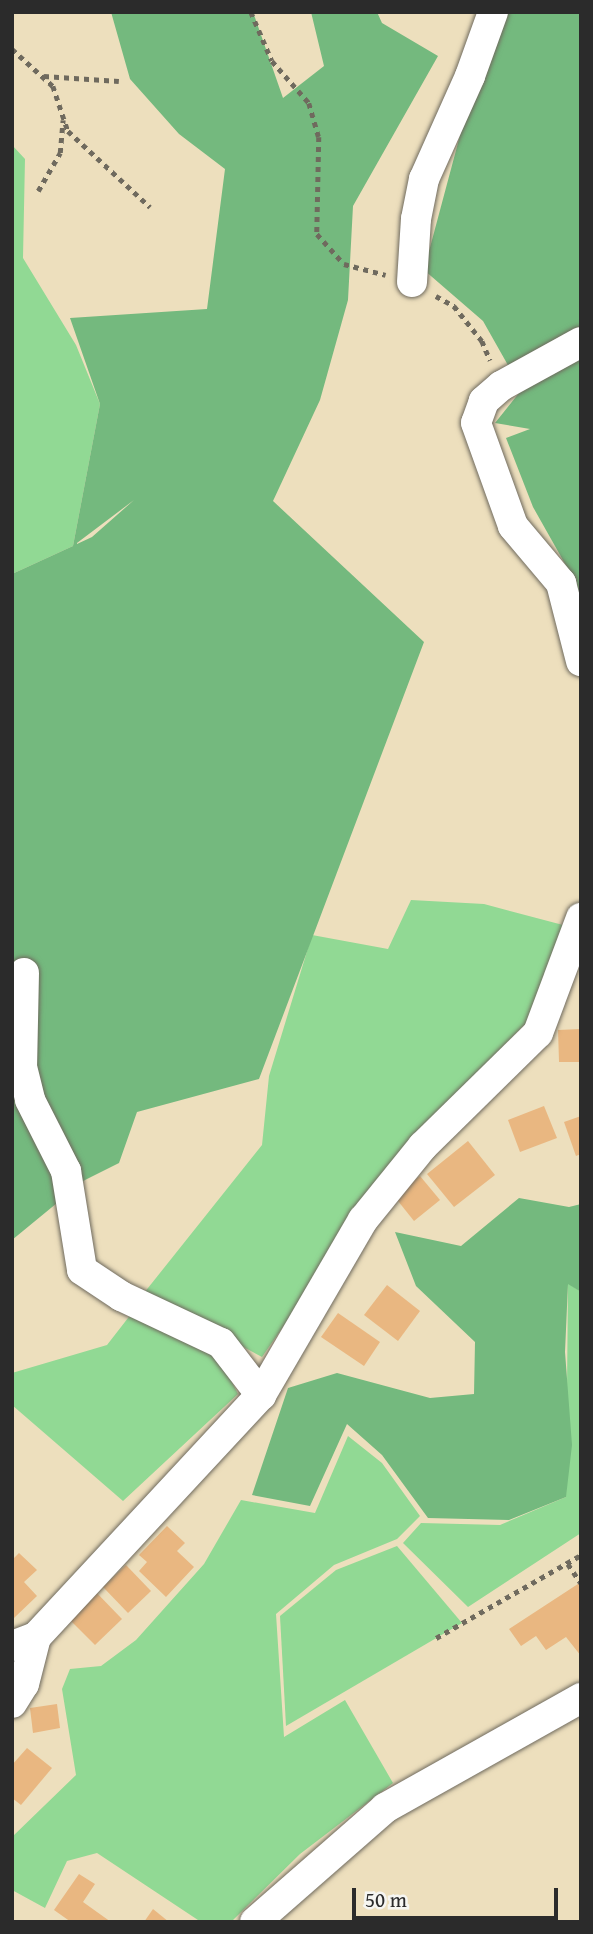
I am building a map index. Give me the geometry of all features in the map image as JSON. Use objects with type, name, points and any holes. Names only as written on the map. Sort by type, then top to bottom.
[{"type":"street","points":[[412,282],[416,219],[424,179],[493,12]]},
{"type":"street","points":[[581,342],[501,386],[484,401],[476,423],[482,446],[513,526],[561,583],[581,661]]},
{"type":"street","points":[[12,1703],[24,1684],[24,1642],[261,1395],[363,1220],[423,1146],[538,1033],[581,918]]},
{"type":"street","points":[[23,973],[22,1067],[30,1100],[66,1171],[82,1270],[121,1296],[220,1343],[261,1395]]},
{"type":"street","points":[[255,1922],[385,1808],[581,1699]]},
{"type":"path","points":[[251,12],[272,61],[310,103],[320,137],[317,234],[344,264],[412,282],[454,306],[482,341],[501,386]]},
{"type":"path","points":[[12,49],[53,86],[68,131],[150,207]]},
{"type":"path","points":[[42,76],[120,81]]},
{"type":"path","points":[[38,191],[60,153],[63,116]]},
{"type":"path","points":[[436,1638],[581,1555]]},
{"type":"path","points":[[568,1564],[581,1583]]},
{"type":"green space","points":[[111,12],[253,12],[283,98],[324,66],[311,12],[377,12],[382,23],[438,56],[353,206],[348,300],[320,400],[273,501],[424,642],[259,1079],[137,1112],[119,1163],[85,1180],[12,1240],[12,574],[73,546],[100,404],[70,318],[207,309],[225,169],[179,134],[130,79]],"holes":[[[134,500],[92,537],[77,544]]]},
{"type":"green space","points":[[493,12],[581,12],[581,326],[509,367],[483,321],[424,270]]},
{"type":"green space","points":[[12,145],[25,159],[23,258],[76,345],[100,404],[73,546],[12,574]]},
{"type":"green space","points":[[581,356],[581,605],[573,578],[533,507],[506,438],[530,429],[495,423],[523,388]]},
{"type":"green space","points":[[411,900],[484,904],[563,925],[528,1021],[417,1134],[262,1357],[144,1293],[262,1145],[269,1076],[312,935],[388,949]]},
{"type":"green space","points":[[519,1198],[569,1207],[581,1204],[581,1292],[568,1284],[565,1352],[572,1445],[566,1497],[509,1520],[428,1518],[382,1455],[347,1424],[310,1506],[252,1495],[288,1388],[337,1373],[430,1398],[474,1394],[475,1342],[416,1286],[395,1232],[461,1246]]},
{"type":"green space","points":[[568,1283],[581,1292],[581,1533],[468,1607],[403,1543],[421,1523],[500,1525],[566,1497]]},
{"type":"green space","points":[[135,1309],[218,1354],[238,1394],[123,1501],[12,1405],[12,1373],[107,1345]]},
{"type":"green space","points":[[348,1436],[382,1463],[420,1516],[397,1539],[334,1565],[276,1614],[284,1737],[345,1700],[393,1783],[300,1854],[231,1922],[201,1922],[97,1853],[67,1861],[45,1908],[12,1890],[12,1837],[76,1775],[62,1689],[70,1669],[101,1666],[136,1640],[204,1564],[241,1500],[315,1513]]},
{"type":"green space","points":[[397,1546],[462,1623],[286,1726],[280,1616],[336,1570]]},
{"type":"building","points":[[581,1029],[581,1062],[559,1062],[558,1030]]},
{"type":"building","points":[[544,1106],[557,1138],[520,1152],[508,1120]]},
{"type":"building","points":[[581,1116],[581,1154],[576,1156],[564,1122]]},
{"type":"building","points":[[468,1141],[495,1175],[454,1207],[427,1174]]},
{"type":"building","points":[[420,1176],[440,1200],[414,1221],[394,1196]]},
{"type":"building","points":[[387,1285],[420,1311],[398,1341],[364,1315]]},
{"type":"building","points":[[338,1313],[380,1342],[364,1366],[321,1337]]},
{"type":"building","points":[[167,1526],[185,1543],[177,1551],[194,1567],[166,1597],[139,1571],[147,1562],[139,1555]]},
{"type":"building","points":[[19,1553],[37,1570],[24,1582],[37,1596],[14,1618],[12,1560]]},
{"type":"building","points":[[126,1565],[151,1591],[128,1613],[103,1587]]},
{"type":"building","points":[[581,1582],[581,1656],[566,1637],[546,1650],[536,1636],[521,1646],[509,1629]]},
{"type":"building","points":[[93,1589],[122,1619],[95,1645],[66,1616]]},
{"type":"building","points":[[57,1704],[60,1728],[33,1733],[30,1708]]},
{"type":"building","points":[[27,1748],[52,1768],[21,1805],[12,1798],[12,1765]]},
{"type":"building","points":[[79,1874],[95,1884],[83,1902],[111,1922],[71,1922],[54,1910]]},
{"type":"building","points":[[153,1909],[169,1922],[144,1922]]}]
